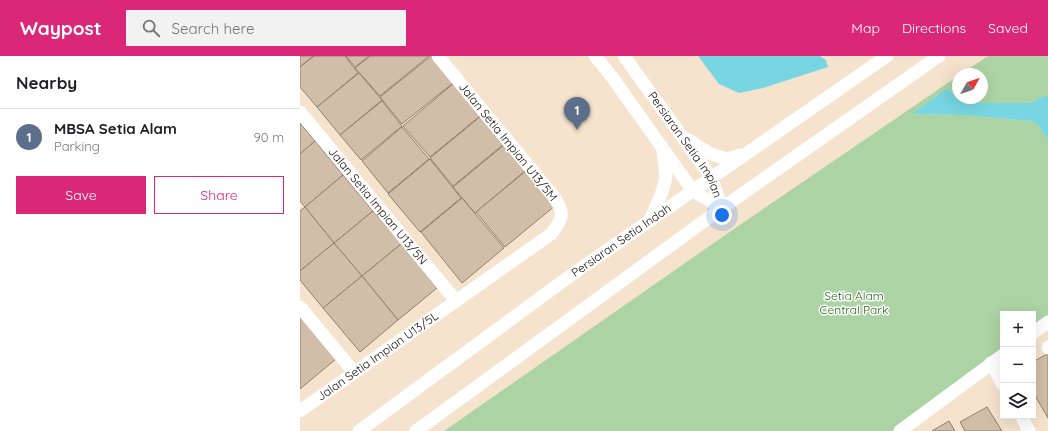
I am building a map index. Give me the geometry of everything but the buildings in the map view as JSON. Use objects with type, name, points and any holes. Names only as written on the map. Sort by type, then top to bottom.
[{"type":"street","name":"Jalan Setia Impian U13/5M","points":[[438,56],[554,197],[560,206],[562,216],[558,225],[551,234],[456,301]]},
{"type":"street","name":"Persiaran Setia Impian","points":[[595,56],[692,191],[722,208]]},
{"type":"street","name":"Persiaran Setia Impian","points":[[624,56],[711,177],[722,208]]},
{"type":"street","name":"Persiaran Setia Indah","points":[[359,431],[570,276],[887,56]]},
{"type":"street","points":[[416,431],[722,208],[939,56]]},
{"type":"street","name":"Jalan Setia Impian U13/5N","points":[[300,112],[456,301]]},
{"type":"street","points":[[680,135],[711,154],[727,159],[744,154]]},
{"type":"street","points":[[650,220],[662,192],[666,177],[663,149]]},
{"type":"street","name":"Jalan Setia Impian U13/5L","points":[[300,411],[456,301]]},
{"type":"street","points":[[300,307],[354,372]]},
{"type":"street","points":[[1036,331],[1048,322]]},
{"type":"street","points":[[900,431],[1000,357]]},
{"type":"street","points":[[991,363],[1002,383]]},
{"type":"street","points":[[1023,419],[1029,431]]},
{"type":"green space","points":[[988,56],[1048,56],[1048,95],[1029,103],[988,103],[988,68],[970,68]]},
{"type":"green space","name":"Setia Alam Central Park","points":[[952,80],[952,92],[947,88],[913,114],[962,115],[1032,121],[1038,125],[1048,140],[1048,320],[1036,328],[1036,311],[1000,311],[1000,353],[897,431],[444,431],[731,231]]},
{"type":"water","points":[[698,56],[820,56],[826,60],[828,67],[763,88],[739,93],[719,84]]},
{"type":"water","points":[[947,88],[952,93],[952,104],[1029,103],[1048,95],[1048,140],[1038,125],[1032,121],[962,115],[912,114]]},
{"type":"place","name":"MBSA Setia Alam","points":[[577,130]]}]
